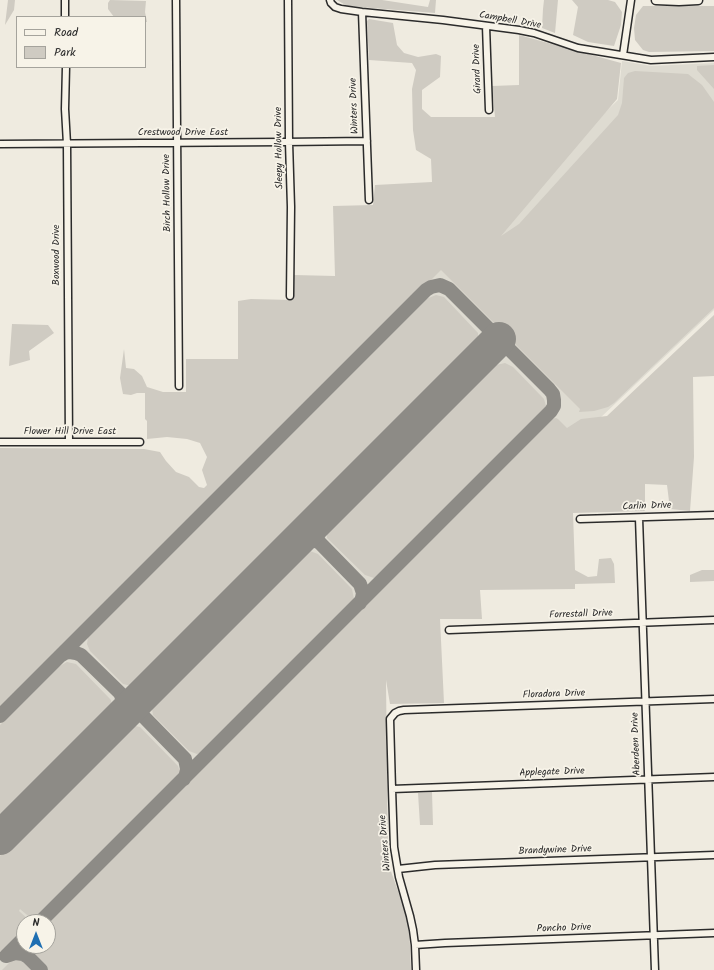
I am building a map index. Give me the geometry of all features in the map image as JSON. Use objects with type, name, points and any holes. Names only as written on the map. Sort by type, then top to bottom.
[{"type":"main road","points":[[656,0],[698,0]]},
{"type":"street","points":[[65,0],[65,16]]},
{"type":"street","name":"Birch Hollow Drive","points":[[176,0],[180,386]]},
{"type":"street","name":"Sleepy Hollow Drive","points":[[288,0],[291,207],[290,296]]},
{"type":"street","name":"Campbell Drive","points":[[330,0],[330,3],[334,7],[341,9],[443,20],[534,33],[578,48],[651,60],[714,57]]},
{"type":"street","points":[[622,55],[631,0]]},
{"type":"street","name":"Winters Drive","points":[[362,12],[369,200]]},
{"type":"street","name":"Girard Drive","points":[[486,26],[489,110]]},
{"type":"street","name":"Boxwood Drive","points":[[66,68],[65,109],[67,144],[69,442]]},
{"type":"street","name":"Crestwood Drive East","points":[[0,144],[367,140]]},
{"type":"street","name":"Flower Hill Drive East","points":[[0,442],[140,442]]},
{"type":"street","name":"Carlin Drive","points":[[580,519],[714,515]]},
{"type":"street","name":"Aberdeen Drive","points":[[639,518],[655,970]]},
{"type":"street","name":"Forrestall Drive","points":[[448,630],[714,620]]},
{"type":"street","name":"Floradora Drive","points":[[395,713],[404,710],[714,699]]},
{"type":"street","name":"Winters Drive","points":[[395,713],[390,719],[394,847],[410,916],[415,945],[416,970]]},
{"type":"street","name":"Applegate Drive","points":[[392,789],[714,777]]},
{"type":"street","name":"Brandywine Drive","points":[[398,869],[435,865],[714,855]]},
{"type":"street","name":"Poncho Drive","points":[[415,945],[714,933]]},
{"type":"shaded area","points":[[622,61],[651,66],[714,63],[714,310],[178,818],[195,970],[0,970],[0,653],[70,624],[618,100]]},
{"type":"green space","points":[[8,0],[15,0],[14,10],[5,25]]},
{"type":"green space","points":[[110,0],[146,1],[146,16],[113,16],[108,9],[108,3]]},
{"type":"green space","points":[[337,0],[382,0],[428,7],[430,0],[436,0],[435,13],[347,6]]},
{"type":"green space","points":[[544,0],[558,0],[555,33],[542,28]]},
{"type":"green space","points":[[572,0],[608,0],[615,2],[622,12],[621,25],[614,46],[588,42],[573,35],[578,7]]},
{"type":"green space","points":[[643,6],[714,6],[714,51],[649,52],[643,50],[635,40],[634,28],[636,15]]},
{"type":"green space","points":[[369,19],[393,23],[397,45],[404,53],[418,57],[436,54],[441,56],[440,77],[422,90],[422,109],[431,117],[495,117],[492,86],[519,85],[519,35],[621,63],[617,99],[501,236],[519,224],[618,115],[622,103],[624,78],[628,73],[635,71],[688,74],[702,85],[714,102],[714,308],[614,403],[608,407],[594,411],[579,412],[580,409],[441,270],[218,493],[216,492],[212,496],[212,499],[0,710],[0,448],[144,449],[160,452],[176,472],[189,477],[199,487],[204,488],[207,485],[202,470],[207,457],[200,443],[187,439],[167,437],[147,439],[145,393],[131,395],[123,394],[120,378],[124,349],[126,368],[134,369],[142,376],[147,387],[163,392],[186,392],[186,359],[238,359],[238,301],[251,299],[292,300],[294,275],[335,276],[333,206],[373,205],[375,185],[432,182],[431,159],[416,150],[413,130],[412,89],[416,70],[412,63],[369,60],[367,21]]},
{"type":"green space","points":[[714,65],[714,89],[697,70],[697,66]]},
{"type":"green space","points":[[436,295],[444,297],[478,333],[478,342],[473,351],[141,682],[132,686],[123,684],[90,651],[87,644],[88,637],[426,299]]},
{"type":"green space","points":[[714,315],[714,376],[693,377],[694,457],[690,511],[670,509],[667,485],[645,484],[645,511],[573,513],[575,570],[588,577],[597,576],[599,559],[611,558],[614,564],[615,583],[575,584],[575,589],[480,590],[482,619],[440,619],[444,703],[390,704],[386,680],[388,863],[409,922],[411,970],[48,970],[33,955],[56,954],[56,915],[551,419],[558,419],[567,428],[581,419],[607,416]]},
{"type":"green space","points":[[12,324],[48,325],[54,333],[29,351],[30,360],[9,366]]},
{"type":"green space","points":[[505,363],[513,367],[544,399],[546,406],[544,413],[381,575],[374,578],[365,575],[327,538],[327,532],[331,525],[486,368]]},
{"type":"green space","points":[[310,551],[318,554],[352,589],[354,599],[351,605],[206,751],[197,754],[189,751],[153,715],[152,709],[154,701],[301,554]]},
{"type":"green space","points":[[702,570],[714,570],[714,581],[690,582],[690,575]]},
{"type":"green space","points":[[67,662],[76,664],[111,700],[112,707],[108,714],[0,823],[0,725],[58,667]]},
{"type":"green space","points":[[135,726],[140,727],[178,766],[180,772],[178,778],[43,914],[26,914],[20,909],[19,911],[22,914],[16,914],[16,940],[0,956],[0,856],[126,729]]},
{"type":"green space","points":[[432,792],[433,825],[420,825],[418,793]]},
{"type":"green space","points":[[18,959],[26,962],[33,970],[2,970],[11,961]]},
{"type":"taxiway","points":[[0,716],[426,290],[431,287],[440,285],[449,289],[553,394],[554,406],[551,411],[48,914]]},
{"type":"taxiway","points":[[320,518],[315,530],[320,543]]},
{"type":"taxiway","points":[[296,542],[307,538],[320,543],[360,584],[363,593],[360,603]]},
{"type":"taxiway","points":[[60,656],[70,652],[81,655],[120,693],[124,706],[120,718]]},
{"type":"taxiway","points":[[143,695],[140,705],[141,714],[185,759],[187,769],[184,779]]},
{"type":"taxiway","points":[[6,956],[16,946]]},
{"type":"taxiway","points":[[6,956],[15,953],[23,954],[41,970]]},
{"type":"runway","points":[[0,838],[499,339]]}]
